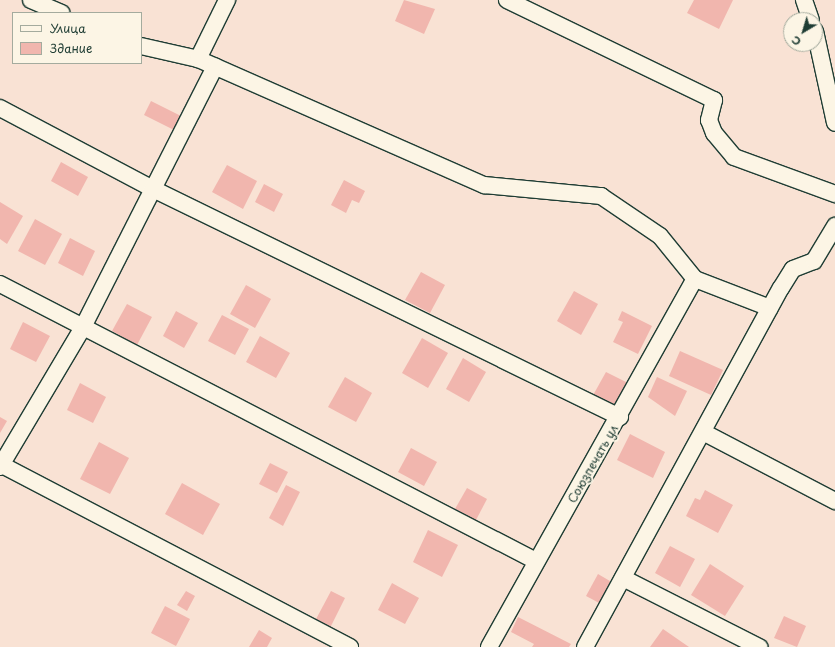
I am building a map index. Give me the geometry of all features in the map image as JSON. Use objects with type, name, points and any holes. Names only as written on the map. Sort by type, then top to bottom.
[{"type":"street","points":[[31,0],[59,12]]},
{"type":"street","points":[[198,60],[227,0]]},
{"type":"street","points":[[507,0],[714,100],[708,120],[714,134],[734,157],[835,194]]},
{"type":"street","points":[[804,0],[808,12]]},
{"type":"street","points":[[142,46],[198,60],[484,185],[601,196],[660,236],[695,279],[770,308]]},
{"type":"street","points":[[820,52],[835,123]]},
{"type":"street","points":[[214,67],[151,188],[83,327],[0,465],[350,647]]},
{"type":"street","points":[[0,108],[151,188],[620,417]]},
{"type":"street","points":[[585,647],[705,433],[770,308],[793,269],[814,261],[835,226]]},
{"type":"street","name":"Союзпечать ул","points":[[489,647],[536,561],[620,417],[695,279]]},
{"type":"street","points":[[0,284],[536,561]]},
{"type":"street","points":[[705,433],[835,501]]},
{"type":"street","points":[[623,578],[759,647]]},
{"type":"building","points":[[404,0],[435,9],[424,34],[395,21]]},
{"type":"building","points":[[694,0],[733,0],[719,29],[687,13]]},
{"type":"building","points":[[151,101],[183,117],[176,131],[144,115]]},
{"type":"building","points":[[61,162],[88,177],[78,196],[51,181]]},
{"type":"building","points":[[227,165],[257,181],[243,209],[212,192]]},
{"type":"building","points":[[344,180],[365,191],[359,203],[352,200],[346,213],[331,205]]},
{"type":"building","points":[[264,184],[283,194],[274,212],[255,202]]},
{"type":"building","points":[[0,202],[23,216],[7,244],[0,239]]},
{"type":"building","points":[[35,219],[62,234],[45,265],[18,251]]},
{"type":"building","points":[[70,238],[95,251],[83,276],[58,263]]},
{"type":"building","points":[[421,272],[445,285],[430,313],[405,300]]},
{"type":"building","points":[[246,285],[271,299],[255,328],[230,314]]},
{"type":"building","points":[[574,291],[598,304],[581,335],[557,321]]},
{"type":"building","points":[[127,304],[152,317],[137,345],[112,331]]},
{"type":"building","points":[[176,311],[198,323],[184,348],[163,336]]},
{"type":"building","points":[[622,311],[652,326],[638,354],[613,342],[623,322],[618,320]]},
{"type":"building","points":[[222,315],[249,329],[235,355],[208,341]]},
{"type":"building","points":[[23,322],[50,336],[36,362],[10,349]]},
{"type":"building","points":[[260,336],[290,353],[276,378],[246,362]]},
{"type":"building","points":[[422,338],[448,353],[428,388],[402,373]]},
{"type":"building","points":[[680,351],[723,370],[711,395],[669,376]]},
{"type":"building","points":[[463,358],[486,372],[469,402],[446,389]]},
{"type":"building","points":[[606,372],[630,384],[617,410],[592,397]]},
{"type":"building","points":[[345,377],[372,393],[356,422],[328,407]]},
{"type":"building","points":[[657,377],[687,391],[675,416],[648,397]]},
{"type":"building","points":[[80,383],[106,397],[93,423],[67,410]]},
{"type":"building","points":[[0,417],[7,421],[0,433]]},
{"type":"building","points":[[630,434],[665,452],[653,478],[617,460]]},
{"type":"building","points":[[99,442],[129,458],[110,494],[80,479]]},
{"type":"building","points":[[411,448],[437,462],[424,486],[398,472]]},
{"type":"building","points":[[270,463],[288,472],[277,493],[259,484]]},
{"type":"building","points":[[182,483],[220,504],[203,535],[165,514]]},
{"type":"building","points":[[286,485],[300,492],[283,526],[269,518]]},
{"type":"building","points":[[467,488],[487,499],[476,520],[455,509]]},
{"type":"building","points":[[705,490],[733,505],[718,533],[686,516],[695,498],[700,500]]},
{"type":"building","points":[[428,530],[458,545],[442,577],[413,562]]},
{"type":"building","points":[[670,546],[695,559],[680,587],[655,573]]},
{"type":"building","points":[[710,564],[744,586],[725,616],[691,595]]},
{"type":"building","points":[[598,574],[615,584],[603,605],[586,596]]},
{"type":"building","points":[[392,583],[419,598],[405,624],[378,610]]},
{"type":"building","points":[[186,591],[195,596],[187,611],[177,605]]},
{"type":"building","points":[[331,591],[345,598],[330,628],[315,621]]},
{"type":"building","points":[[165,606],[190,619],[176,646],[151,633]]},
{"type":"building","points":[[784,616],[806,626],[797,647],[774,638]]},
{"type":"building","points":[[518,617],[571,644],[569,647],[532,647],[534,644],[511,632]]},
{"type":"building","points":[[663,629],[689,647],[650,647]]},
{"type":"building","points":[[259,630],[272,638],[267,647],[249,647]]}]
